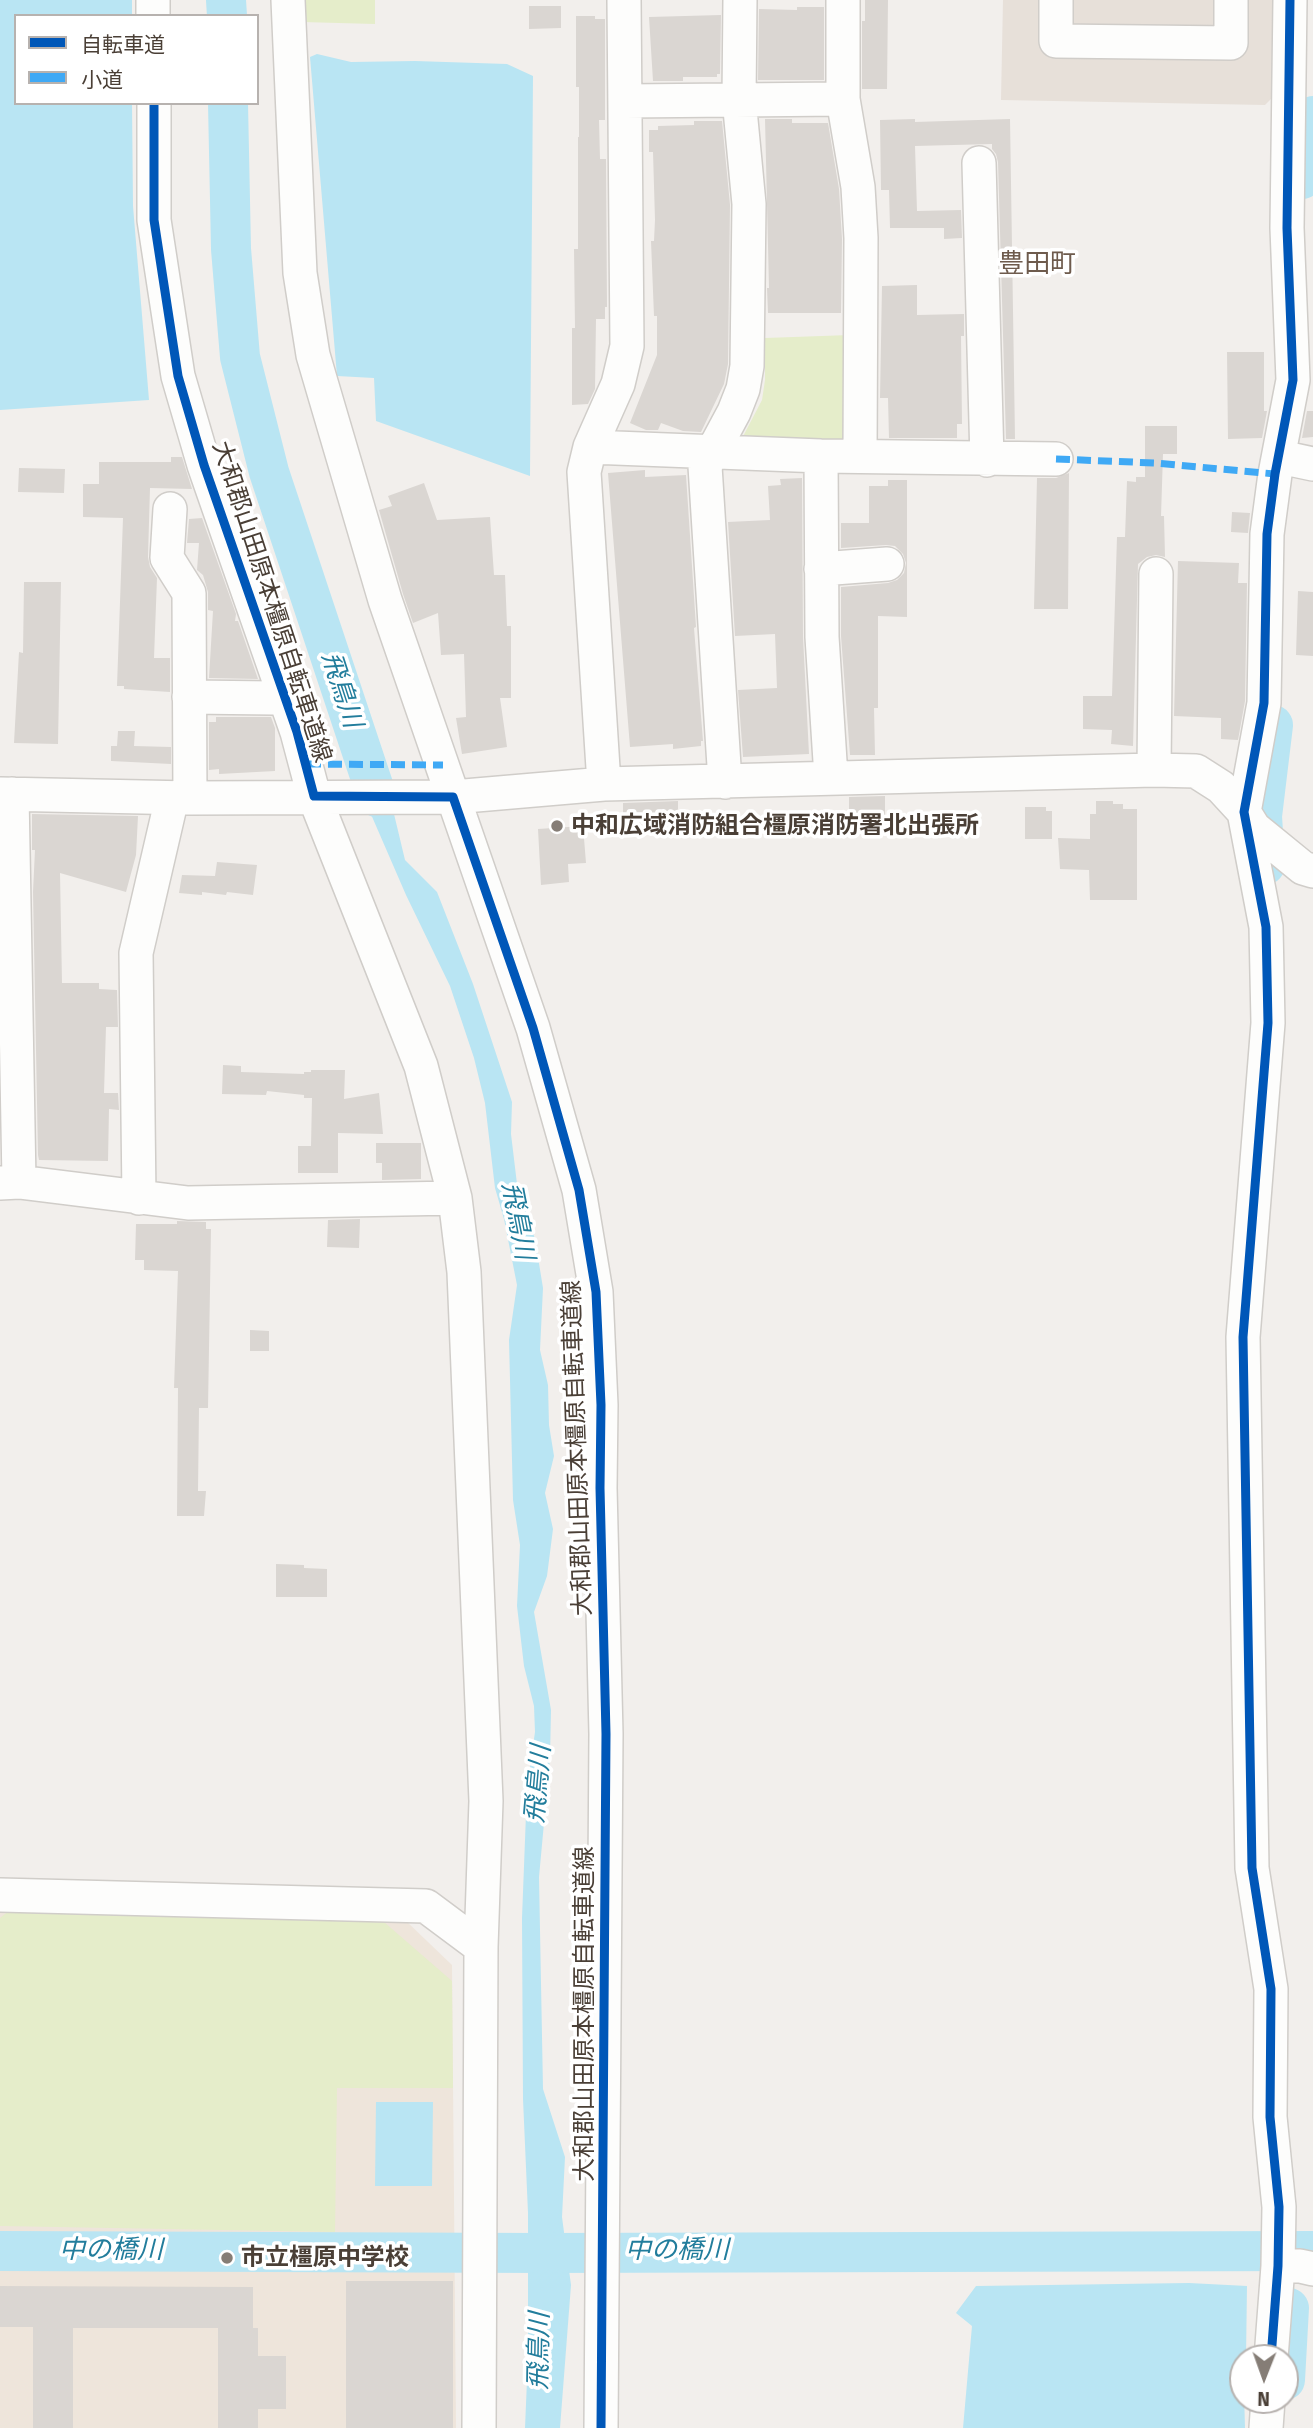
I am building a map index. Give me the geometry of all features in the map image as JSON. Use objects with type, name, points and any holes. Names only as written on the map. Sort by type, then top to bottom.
[{"type":"street","points":[[288,0],[300,273],[313,355],[385,600],[447,797],[604,784],[1196,771],[1221,787],[1255,826],[1303,867],[1313,871]]},
{"type":"street","points":[[604,784],[584,472],[590,447],[611,404],[623,368],[626,346],[624,0]]},
{"type":"street","points":[[725,782],[705,466],[734,412],[743,389],[747,366],[749,204],[739,99],[740,0]]},
{"type":"street","points":[[843,0],[843,99],[858,187],[861,238],[860,456]]},
{"type":"street","points":[[1056,0],[1056,41],[1231,43],[1231,0]]},
{"type":"street","points":[[1275,2344],[1294,2267],[1279,2207],[1270,2117],[1271,1989],[1252,1868],[1243,1337],[1268,1023],[1266,927],[1255,826],[1264,703],[1267,534],[1295,460],[1287,228],[1302,65],[1290,0]]},
{"type":"street","points":[[625,101],[843,99]]},
{"type":"street","name":"大和郡山田原本橿原自転車道線","points":[[153,105],[154,220],[178,376],[204,465],[297,732],[323,796],[447,797],[533,1028],[579,1190],[596,1292],[601,1405],[600,1488],[606,1734],[601,2428]]},
{"type":"street","points":[[979,163],[987,460]]},
{"type":"street","points":[[590,447],[821,456],[1056,459]]},
{"type":"street","points":[[821,456],[822,637],[831,777]]},
{"type":"street","points":[[139,1198],[136,953],[181,798],[189,697],[189,593],[167,558],[170,509]]},
{"type":"street","points":[[821,569],[887,564]]},
{"type":"street","points":[[1154,770],[1156,574]]},
{"type":"street","points":[[189,697],[274,698]]},
{"type":"street","points":[[455,1198],[188,1203],[9,1183],[6,794],[181,798],[323,796],[421,1066],[455,1198],[464,1272],[483,1701],[486,1801],[481,1947],[480,2428]]},
{"type":"street","points":[[0,1895],[426,1906],[481,1947]]},
{"type":"shaded area","points":[[1003,0],[1278,0],[1278,92],[1265,105],[1001,100]]},
{"type":"shaded area","name":"市立橿原中学校","points":[[0,1905],[404,1919],[452,1965],[456,2428],[0,2428]]},
{"type":"green space","points":[[302,0],[375,0],[375,24],[302,22]]},
{"type":"green space","points":[[850,335],[853,450],[738,446],[762,400],[765,338]]},
{"type":"green space","points":[[10,1910],[384,1922],[452,1981],[453,2088],[337,2088],[335,2232],[0,2226],[0,1918]]},
{"type":"water","points":[[0,0],[132,0],[132,14],[14,14],[14,105],[132,105],[133,206],[149,400],[0,410]]},
{"type":"water","points":[[317,54],[351,62],[507,64],[533,76],[530,476],[376,421],[374,378],[337,376],[310,57]]},
{"type":"water","points":[[368,734],[372,756],[394,814],[405,860],[437,892],[473,984],[512,1102],[511,1134],[517,1184],[535,1239],[543,1288],[540,1350],[548,1385],[549,1425],[554,1456],[545,1493],[553,1529],[547,1576],[534,1612],[551,1710],[550,1758],[539,1877],[543,2089],[565,2157],[562,2217],[571,2285],[560,2428],[525,2428],[528,2213],[523,2099],[522,1918],[527,1788],[535,1732],[534,1706],[524,1666],[517,1606],[520,1545],[513,1500],[509,1340],[517,1285],[495,1188],[485,1103],[474,1058],[450,986],[370,812],[354,758]]},
{"type":"water","points":[[376,2102],[433,2102],[432,2186],[375,2186]]},
{"type":"water","points":[[1189,2283],[1247,2286],[1246,2344],[1229,2344],[1229,2414],[1245,2414],[1245,2428],[963,2428],[972,2326],[956,2313],[976,2286]]},
{"type":"building","points":[[865,0],[888,0],[887,89],[862,89],[862,21],[865,21]]},
{"type":"building","points":[[529,6],[561,6],[561,28],[529,29]]},
{"type":"building","points":[[797,7],[824,7],[824,80],[758,80],[759,9],[797,10]]},
{"type":"building","points":[[721,15],[720,74],[717,74],[717,77],[683,77],[683,81],[653,81],[649,17]]},
{"type":"building","points":[[576,16],[605,19],[605,120],[599,120],[600,159],[606,159],[607,307],[605,319],[596,319],[595,389],[588,404],[572,405],[574,249],[578,249],[579,87],[576,87]]},
{"type":"building","points":[[765,119],[792,119],[792,123],[828,123],[839,189],[842,239],[841,313],[768,313]]},
{"type":"building","points":[[915,119],[915,122],[1010,119],[1015,439],[1006,439],[996,154],[992,144],[915,146],[917,211],[961,210],[962,238],[944,239],[944,228],[890,228],[889,190],[881,190],[880,120]]},
{"type":"building","points":[[694,121],[722,121],[730,205],[728,364],[724,384],[701,432],[683,431],[661,423],[658,430],[646,430],[630,423],[657,355],[651,241],[654,241],[655,220],[653,152],[649,152],[649,130],[658,130],[658,126],[694,125]]},
{"type":"building","points":[[917,285],[917,315],[964,314],[964,336],[961,336],[962,424],[957,424],[957,438],[889,438],[888,398],[880,398],[882,286]]},
{"type":"building","points":[[1227,352],[1264,352],[1264,411],[1267,411],[1262,438],[1228,439]]},
{"type":"building","points":[[1307,411],[1313,411],[1313,437],[1302,438]]},
{"type":"building","points":[[1145,426],[1177,426],[1177,454],[1163,454],[1161,516],[1164,516],[1165,557],[1147,557],[1138,564],[1133,746],[1111,744],[1112,730],[1083,729],[1083,696],[1112,696],[1117,537],[1125,537],[1127,481],[1136,482],[1136,477],[1145,477]]},
{"type":"building","points":[[171,457],[182,457],[192,489],[150,488],[148,557],[150,567],[157,578],[154,658],[170,658],[170,692],[124,689],[124,686],[117,686],[123,518],[83,517],[83,484],[99,484],[99,462],[171,462]]},
{"type":"building","points":[[19,468],[65,469],[64,493],[18,492]]},
{"type":"building","points":[[645,470],[645,477],[686,475],[703,741],[701,746],[673,749],[673,744],[630,747],[608,473]]},
{"type":"building","points":[[1069,473],[1068,609],[1034,609],[1037,478],[1056,478]]},
{"type":"building","points":[[802,478],[803,637],[809,754],[743,757],[738,690],[777,688],[775,634],[735,636],[728,522],[770,520],[768,486],[781,485],[780,479]]},
{"type":"building","points":[[888,480],[907,480],[907,617],[878,616],[875,755],[850,755],[841,636],[841,587],[897,580],[904,573],[906,563],[903,554],[895,546],[841,548],[841,523],[869,523],[869,486],[888,486]]},
{"type":"building","points":[[424,483],[437,520],[490,517],[494,575],[505,575],[507,626],[511,626],[511,698],[500,698],[507,747],[462,754],[456,718],[466,717],[464,654],[441,655],[438,613],[413,623],[403,594],[379,510],[392,506],[388,496]]},
{"type":"building","points":[[1232,512],[1250,513],[1248,533],[1231,532]]},
{"type":"building","points":[[202,518],[236,614],[235,621],[238,621],[258,679],[209,678],[213,611],[208,610],[208,592],[203,575],[197,570],[199,543],[187,543],[189,519]]},
{"type":"building","points":[[1178,561],[1239,563],[1238,583],[1247,583],[1245,701],[1238,740],[1221,739],[1221,718],[1174,716]]},
{"type":"building","points":[[24,582],[61,582],[58,744],[14,743],[19,652],[23,653]]},
{"type":"building","points":[[1298,591],[1313,592],[1313,656],[1296,655]]},
{"type":"building","points":[[216,717],[271,717],[275,728],[275,771],[219,774],[219,769],[209,770],[209,722],[216,722]]},
{"type":"building","points":[[118,731],[135,731],[134,746],[171,747],[171,764],[111,761],[111,746],[117,746]]},
{"type":"building","points":[[885,796],[885,818],[849,817],[849,797]]},
{"type":"building","points":[[678,801],[678,818],[623,818],[623,803]]},
{"type":"building","points":[[1096,801],[1113,801],[1113,804],[1123,804],[1123,809],[1137,809],[1137,900],[1090,900],[1089,870],[1060,869],[1058,838],[1090,839],[1090,814],[1096,814]]},
{"type":"building","points":[[1025,807],[1046,807],[1046,811],[1052,811],[1052,839],[1025,839]]},
{"type":"building","points":[[32,814],[138,816],[136,855],[126,892],[60,873],[62,983],[99,983],[99,989],[117,990],[118,1027],[106,1027],[104,1093],[118,1093],[119,1110],[109,1109],[108,1161],[39,1160],[33,892],[35,850],[32,850]]},
{"type":"building","points":[[583,826],[586,863],[568,864],[569,882],[541,885],[538,829]]},
{"type":"building","points":[[217,862],[257,865],[253,895],[227,892],[226,895],[179,893],[182,875],[215,876]]},
{"type":"building","points":[[223,1065],[241,1066],[241,1072],[304,1074],[311,1070],[345,1070],[344,1099],[379,1093],[383,1134],[338,1133],[338,1173],[298,1173],[298,1146],[311,1146],[312,1098],[267,1091],[266,1095],[222,1094]]},
{"type":"building","points":[[376,1143],[421,1143],[421,1179],[382,1180],[382,1163],[376,1163]]},
{"type":"building","points":[[360,1219],[359,1248],[327,1247],[328,1220]]},
{"type":"building","points":[[177,1221],[206,1222],[206,1229],[211,1229],[208,1408],[199,1408],[198,1491],[206,1491],[204,1516],[177,1516],[178,1388],[174,1388],[178,1271],[144,1270],[144,1260],[135,1260],[136,1224],[177,1224]]},
{"type":"building","points":[[250,1330],[269,1331],[269,1351],[250,1351]]},
{"type":"building","points":[[276,1564],[327,1569],[327,1597],[276,1597]]},
{"type":"building","points":[[346,2281],[453,2281],[453,2428],[346,2428]]},
{"type":"building","points":[[0,2286],[253,2287],[253,2328],[258,2328],[258,2356],[286,2356],[286,2409],[258,2409],[258,2428],[218,2428],[218,2328],[73,2328],[73,2428],[33,2428],[33,2327],[0,2327]]},
{"type":"waterway","name":"飛鳥川","points":[[226,0],[227,14]]},
{"type":"waterway","name":"飛鳥川","points":[[228,105],[231,249],[240,357],[269,472],[377,797]]},
{"type":"waterway","points":[[1302,179],[1302,131],[1313,116]]},
{"type":"waterway","points":[[1265,865],[1262,816],[1273,725]]},
{"type":"waterway","name":"中の橋川","points":[[0,2251],[1313,2251]]},
{"type":"waterway","points":[[1287,2344],[1289,2308]]},
{"type":"marked path","points":[[1056,459],[1155,463],[1275,474]]},
{"type":"marked path","points":[[307,764],[443,765]]},
{"type":"cycle path","points":[[1272,2344],[1279,2207],[1270,2117],[1271,1989],[1252,1868],[1243,1337],[1268,1023],[1266,927],[1244,812],[1264,703],[1267,534],[1275,474],[1293,380],[1287,228],[1290,0]]},
{"type":"cycle path","points":[[154,105],[154,220],[178,376],[204,465],[297,732],[314,796],[453,797],[533,1028],[579,1190],[596,1292],[601,1405],[600,1488],[606,1734],[601,2428]]},
{"type":"place","name":"中和広域消防組合橿原消防署北出張所","points":[[557,826]]},
{"type":"place","name":"市立橿原中学校","points":[[227,2258]]},
{"type":"district","name":"豊田町","points":[[1037,265]]}]
